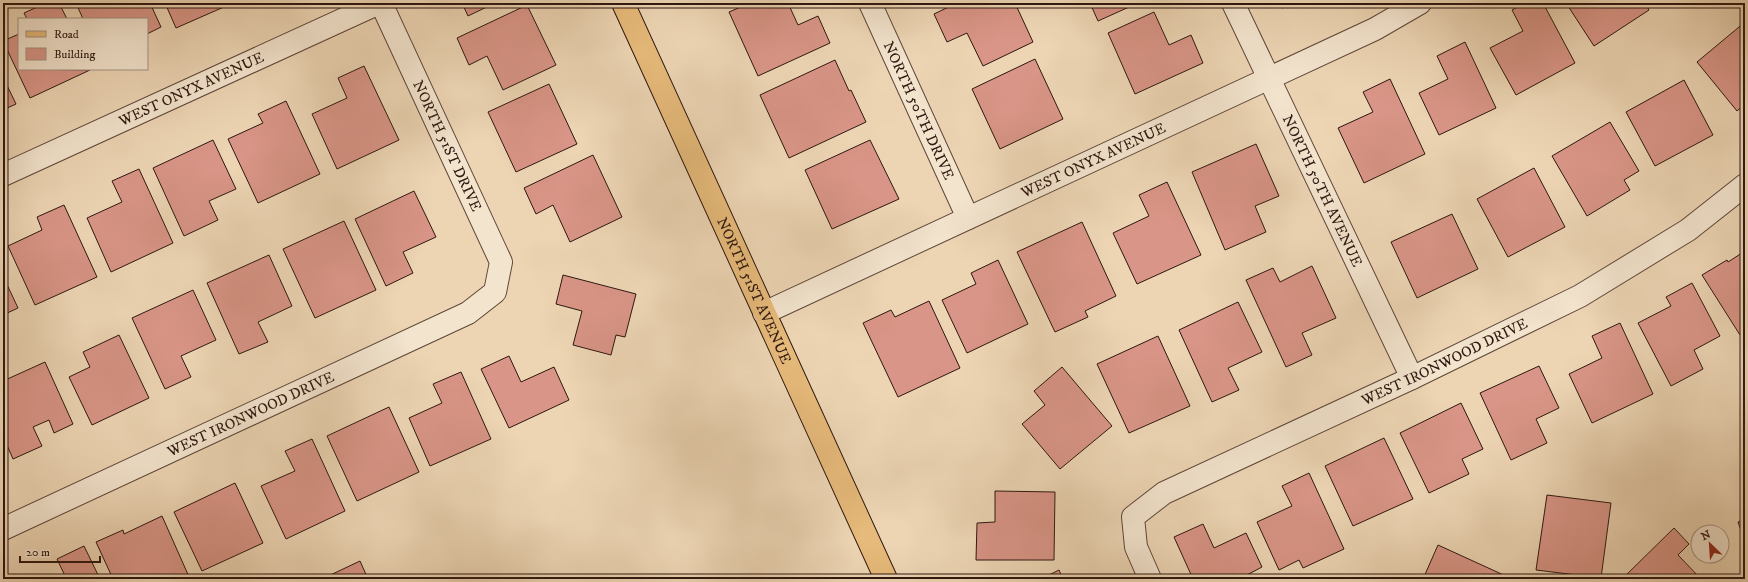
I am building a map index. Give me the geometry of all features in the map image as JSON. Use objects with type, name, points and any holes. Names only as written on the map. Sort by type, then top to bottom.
[{"type":"main road","name":"NORTH 51ST AVENUE","points":[[623,3],[886,579]]},
{"type":"street","name":"WEST ONYX AVENUE","points":[[3,175],[380,3]]},
{"type":"street","name":"NORTH 51ST DRIVE","points":[[380,3],[501,262],[495,292]]},
{"type":"street","name":"NORTH 50TH DRIVE","points":[[870,3],[968,218]]},
{"type":"street","name":"NORTH 50TH AVENUE","points":[[1233,3],[1412,378]]},
{"type":"street","name":"WEST ONYX AVENUE","points":[[764,313],[1375,29],[1420,3]]},
{"type":"street","name":"WEST IRONWOOD DRIVE","points":[[1150,579],[1136,547],[1133,517],[1164,494],[1412,378],[1580,296],[1688,230],[1745,186]]},
{"type":"street","name":"WEST IRONWOOD DRIVE","points":[[3,529],[468,313],[495,292]]},
{"type":"building","points":[[46,3],[59,3],[66,18],[26,18],[24,13]]},
{"type":"building","points":[[76,3],[150,3],[161,27],[148,34],[148,18],[83,18]]},
{"type":"building","points":[[165,3],[233,3],[176,28]]},
{"type":"building","points":[[462,3],[495,3],[468,16]]},
{"type":"building","points":[[750,3],[788,3],[798,25],[818,16],[830,43],[758,76],[729,12]]},
{"type":"building","points":[[957,3],[1015,3],[1033,42],[983,66],[967,33],[947,42],[934,14]]},
{"type":"building","points":[[1090,3],[1138,3],[1098,21]]},
{"type":"building","points":[[1280,3],[1294,3],[1282,8]]},
{"type":"building","points":[[1525,3],[1543,3],[1575,63],[1516,95],[1490,48],[1523,31],[1512,10]]},
{"type":"building","points":[[1566,3],[1645,3],[1649,10],[1594,46]]},
{"type":"building","points":[[527,5],[556,65],[503,90],[487,56],[469,65],[457,38]]},
{"type":"building","points":[[1154,12],[1169,45],[1191,35],[1203,63],[1135,94],[1108,33]]},
{"type":"building","points":[[1745,22],[1745,104],[1737,111],[1697,62]]},
{"type":"building","points":[[18,34],[18,70],[90,70],[30,98],[3,41]]},
{"type":"building","points":[[1465,42],[1496,108],[1439,135],[1419,93],[1448,79],[1437,56]]},
{"type":"building","points":[[1035,59],[1063,119],[1000,149],[972,89]]},
{"type":"building","points":[[835,60],[849,91],[851,90],[866,122],[789,158],[760,95]]},
{"type":"building","points":[[364,66],[399,140],[337,169],[312,114],[347,98],[338,78]]},
{"type":"building","points":[[3,77],[16,104],[3,110]]},
{"type":"building","points":[[1390,79],[1425,154],[1364,183],[1338,128],[1373,112],[1363,92]]},
{"type":"building","points":[[1684,80],[1713,135],[1655,166],[1626,112]]},
{"type":"building","points":[[549,84],[577,144],[516,172],[488,112]]},
{"type":"building","points":[[286,101],[320,174],[258,203],[228,139],[263,123],[258,114]]},
{"type":"building","points":[[1610,122],[1639,171],[1624,180],[1630,190],[1587,216],[1552,156]]},
{"type":"building","points":[[213,140],[236,189],[209,201],[218,220],[184,236],[153,168]]},
{"type":"building","points":[[870,140],[899,199],[832,229],[805,170]]},
{"type":"building","points":[[1256,144],[1279,196],[1255,206],[1266,232],[1225,250],[1192,172]]},
{"type":"building","points":[[593,155],[622,217],[570,242],[553,205],[536,214],[524,188]]},
{"type":"building","points":[[1534,168],[1565,227],[1508,257],[1477,199]]},
{"type":"building","points":[[139,169],[173,243],[111,272],[87,218],[122,202],[112,181]]},
{"type":"building","points":[[1167,182],[1201,255],[1137,284],[1113,233],[1149,216],[1139,195]]},
{"type":"building","points":[[414,191],[436,237],[403,252],[413,273],[386,286],[355,219]]},
{"type":"building","points":[[64,205],[97,277],[35,305],[8,246],[42,230],[37,217]]},
{"type":"building","points":[[1452,214],[1478,269],[1417,298],[1391,242]]},
{"type":"building","points":[[344,221],[376,290],[315,318],[283,249]]},
{"type":"building","points":[[1082,222],[1116,296],[1085,311],[1088,317],[1055,332],[1017,252]]},
{"type":"building","points":[[1745,251],[1745,332],[1740,335],[1702,275],[1727,260],[1728,262]]},
{"type":"building","points":[[269,255],[292,306],[258,322],[268,342],[239,354],[207,283]]},
{"type":"building","points":[[998,260],[1028,324],[967,353],[942,300],[976,284],[971,273]]},
{"type":"building","points":[[1312,266],[1336,318],[1302,333],[1312,355],[1286,367],[1246,280],[1273,268],[1280,282]]},
{"type":"building","points":[[563,275],[636,294],[625,337],[616,335],[611,355],[573,345],[582,311],[556,304]]},
{"type":"building","points":[[3,276],[18,308],[3,315]]},
{"type":"building","points":[[1692,283],[1720,336],[1694,350],[1703,369],[1671,386],[1638,323],[1671,306],[1666,297]]},
{"type":"building","points":[[193,290],[216,340],[181,356],[191,377],[165,389],[132,318]]},
{"type":"building","points":[[929,301],[960,368],[898,397],[863,323],[891,310],[895,317]]},
{"type":"building","points":[[1238,302],[1262,352],[1228,368],[1239,390],[1212,402],[1179,330]]},
{"type":"building","points":[[1620,323],[1653,394],[1592,423],[1569,374],[1602,358],[1592,336]]},
{"type":"building","points":[[119,335],[149,398],[92,425],[69,377],[90,367],[83,352]]},
{"type":"building","points":[[1158,336],[1190,406],[1129,433],[1097,364]]},
{"type":"building","points":[[509,356],[521,382],[554,367],[569,400],[509,428],[481,369]]},
{"type":"building","points":[[45,362],[73,424],[54,433],[49,420],[33,427],[42,446],[13,459],[3,436],[3,381]]},
{"type":"building","points":[[1539,366],[1559,408],[1536,419],[1547,443],[1511,460],[1480,393]]},
{"type":"building","points":[[1062,367],[1112,426],[1060,469],[1022,424],[1045,405],[1034,391]]},
{"type":"building","points":[[461,372],[491,439],[430,466],[409,418],[442,403],[433,384]]},
{"type":"building","points":[[1461,403],[1483,449],[1462,459],[1469,474],[1429,493],[1400,433]]},
{"type":"building","points":[[389,407],[419,472],[357,501],[327,436]]},
{"type":"building","points":[[1384,438],[1413,499],[1353,526],[1325,466]]},
{"type":"building","points":[[312,439],[345,511],[286,539],[261,486],[295,471],[285,451]]},
{"type":"building","points":[[1309,473],[1344,549],[1303,568],[1299,560],[1279,570],[1257,522],[1292,506],[1282,486]]},
{"type":"building","points":[[235,483],[263,543],[202,571],[174,512]]},
{"type":"building","points":[[995,491],[1055,492],[1054,560],[976,560],[977,523],[995,522]]},
{"type":"building","points":[[1547,495],[1611,503],[1601,578],[1536,570]]},
{"type":"building","points":[[162,516],[190,579],[113,579],[96,542],[123,530],[124,534]]},
{"type":"building","points":[[1745,519],[1745,542],[1738,522]]},
{"type":"building","points":[[1203,524],[1214,548],[1246,533],[1262,567],[1245,576],[1246,579],[1193,579],[1174,537]]},
{"type":"building","points":[[1674,528],[1689,544],[1678,555],[1701,579],[1622,579]]},
{"type":"building","points":[[1438,545],[1508,577],[1507,579],[1423,579]]},
{"type":"building","points":[[84,546],[100,579],[64,579],[66,578],[57,559]]},
{"type":"building","points":[[360,561],[368,579],[322,579]]},
{"type":"building","points":[[1059,570],[1063,579],[1041,579]]}]
